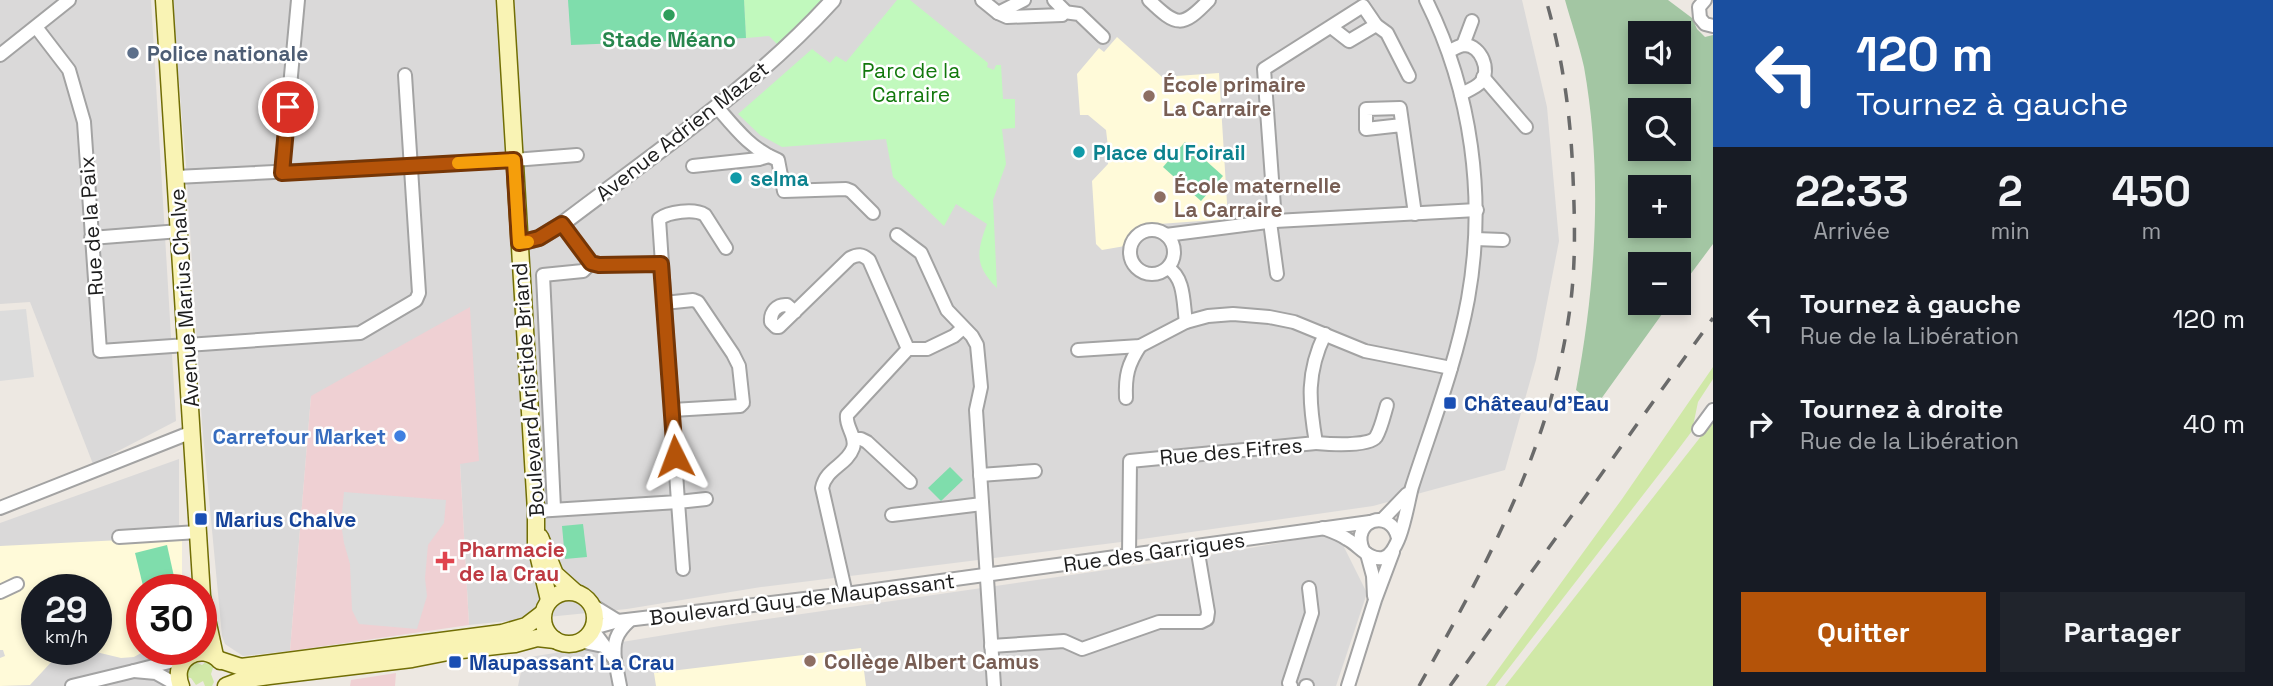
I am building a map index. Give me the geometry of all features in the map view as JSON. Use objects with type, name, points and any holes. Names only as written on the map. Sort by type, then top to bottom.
[{"type":"main road","name":"Avenue Marius Chalve","points":[[164,0],[201,574]]},
{"type":"main road","name":"Boulevard Aristide Briand","points":[[505,0],[536,547],[546,606]]},
{"type":"main road","name":"Boulevard Aristide Briand","points":[[537,529],[555,574],[575,592]]},
{"type":"main road","points":[[218,658],[241,667],[502,633],[526,626],[561,592],[575,592],[588,599],[595,619],[592,629],[579,641],[569,644],[537,638],[515,644],[412,659],[242,680],[224,686]]},
{"type":"main road","points":[[546,606],[546,631],[555,640]]},
{"type":"main road","name":"Avenue Marius Chalve","points":[[217,654],[225,671],[224,686]]},
{"type":"main road","points":[[180,686],[178,672],[182,665]]},
{"type":"street","points":[[0,55],[69,0]]},
{"type":"street","points":[[282,173],[298,0]]},
{"type":"street","name":"Avenue Adrien Mazet","points":[[519,243],[539,238],[562,224],[717,107],[791,45],[833,0]]},
{"type":"street","points":[[982,0],[1007,17],[1058,16],[1064,12],[1079,15],[1103,37]]},
{"type":"street","points":[[998,13],[1024,0]]},
{"type":"street","points":[[1054,0],[1063,7],[1064,12]]},
{"type":"street","points":[[1149,0],[1167,18],[1182,20],[1191,19],[1209,0]]},
{"type":"street","points":[[1348,686],[1451,368],[1468,300],[1475,239],[1477,210],[1471,149],[1461,94],[1448,51],[1426,0]]},
{"type":"street","points":[[1701,1],[1698,10],[1700,18],[1705,24],[1713,26]]},
{"type":"street","points":[[1277,274],[1264,69],[1363,6],[1376,25],[1387,33],[1409,76]]},
{"type":"street","points":[[1463,45],[1472,21]]},
{"type":"street","points":[[1331,27],[1349,41],[1376,25]]},
{"type":"street","name":"Rue de la Paix","points":[[36,27],[69,70],[84,122],[100,351],[187,345]]},
{"type":"street","points":[[1448,51],[1463,45],[1470,46],[1480,54],[1485,71],[1483,77],[1480,83],[1461,94]]},
{"type":"street","points":[[187,345],[360,333],[416,300],[419,293],[405,75]]},
{"type":"street","points":[[1483,77],[1526,127]]},
{"type":"street","points":[[717,107],[750,144],[778,160],[784,191],[846,189],[873,213]]},
{"type":"street","points":[[1402,125],[1415,214]]},
{"type":"street","points":[[176,177],[577,155]]},
{"type":"street","points":[[693,166],[769,156]]},
{"type":"street","points":[[1166,235],[1174,247],[1168,268],[1163,272],[1148,274],[1136,267],[1130,254],[1133,240],[1145,231],[1153,230],[1166,235],[1272,222],[1477,210]]},
{"type":"street","points":[[683,569],[659,219],[665,214],[699,212],[705,215],[726,248]]},
{"type":"street","points":[[562,224],[591,263],[661,264]]},
{"type":"street","points":[[91,238],[180,231]]},
{"type":"street","points":[[897,235],[925,258],[947,310],[977,345],[981,387],[976,410],[994,686]]},
{"type":"street","points":[[1475,239],[1503,240]]},
{"type":"street","points":[[795,312],[850,258],[858,254],[869,260],[908,349]]},
{"type":"street","points":[[554,508],[542,275],[583,271],[591,263]]},
{"type":"street","points":[[1168,268],[1180,279],[1186,321]]},
{"type":"street","points":[[664,303],[693,300],[698,302],[739,366],[743,403],[740,406],[672,410]]},
{"type":"street","points":[[1078,350],[1140,346],[1186,321],[1233,314],[1294,322],[1365,351],[1451,368]]},
{"type":"street","points":[[846,594],[822,488],[824,478],[850,453],[854,439],[846,420],[847,415],[908,349],[927,349],[954,336],[963,328]]},
{"type":"street","name":"Rue des Fifres","points":[[1129,557],[1129,461],[1316,443],[1309,389],[1311,370],[1325,334]]},
{"type":"street","points":[[1126,398],[1125,375],[1140,346]]},
{"type":"street","points":[[1316,443],[1336,445],[1371,441],[1376,436],[1387,405]]},
{"type":"street","points":[[1699,429],[1713,410]]},
{"type":"street","points":[[0,508],[192,432]]},
{"type":"street","points":[[854,439],[867,442],[910,482]]},
{"type":"street","points":[[981,475],[1035,471]]},
{"type":"street","points":[[1375,600],[1373,576],[1360,544],[1361,532],[1412,488]]},
{"type":"street","points":[[536,511],[706,499]]},
{"type":"street","points":[[892,516],[982,504]]},
{"type":"street","points":[[1376,521],[1393,526],[1398,538]]},
{"type":"street","name":"Rue des Garrigues","points":[[985,576],[1376,521]]},
{"type":"street","points":[[1323,528],[1347,538],[1378,559],[1393,552]]},
{"type":"street","points":[[119,537],[198,532]]},
{"type":"street","points":[[991,646],[1064,642],[1082,649],[1159,622],[1201,622],[1207,619],[1208,612],[1197,547]]},
{"type":"street","name":"Boulevard Guy de Maupassant","points":[[623,621],[985,576]]},
{"type":"street","points":[[0,592],[16,584]]},
{"type":"street","points":[[1291,686],[1289,683],[1312,613],[1309,588]]},
{"type":"street","points":[[592,605],[623,621]]},
{"type":"street","points":[[615,660],[592,629],[623,621]]},
{"type":"street","points":[[620,686],[614,646],[615,637],[623,621]]},
{"type":"street","points":[[579,641],[603,646]]},
{"type":"street","points":[[72,686],[153,665]]},
{"type":"street","points":[[134,671],[156,673],[180,686]]},
{"type":"shaded area","points":[[0,0],[151,0],[176,421],[93,464],[30,302],[0,304]]},
{"type":"shaded area","points":[[172,0],[1522,0],[1547,107],[1559,241],[1536,360],[1505,470],[1373,506],[1121,542],[761,587],[627,609],[469,625],[460,463],[479,460],[311,396],[290,651],[243,656],[225,644],[222,636],[202,424],[186,165]]},
{"type":"shaded area","points":[[1117,37],[1162,77],[1219,73],[1228,219],[1145,225],[1133,232],[1125,246],[1102,250],[1096,244],[1092,181],[1108,164],[1106,130],[1088,115],[1080,115],[1077,74],[1099,48],[1104,52]]},
{"type":"shaded area","name":"Carrefour Market","points":[[470,307],[479,461],[460,464],[469,625],[290,651],[311,396]]},
{"type":"shaded area","points":[[26,309],[34,377],[0,381],[0,311]]},
{"type":"shaded area","points":[[179,459],[179,574],[126,574],[126,665],[178,665],[177,686],[0,686],[0,523]]},
{"type":"shaded area","points":[[344,492],[446,500],[444,523],[428,545],[425,578],[427,596],[417,629],[359,624],[352,610],[350,564],[341,523]]},
{"type":"shaded area","points":[[1330,534],[1343,545],[1367,593],[1336,686],[518,686],[524,658],[726,625],[1216,554]]},
{"type":"shaded area","points":[[182,537],[182,574],[126,574],[126,658],[112,656],[112,574],[21,574],[21,665],[49,665],[30,685],[0,686],[0,658],[5,656],[3,650],[0,650],[0,546]]},
{"type":"shaded area","name":"Collège Albert Camus","points":[[861,648],[866,686],[656,686],[654,673]]},
{"type":"shaded area","points":[[396,673],[395,686],[350,686],[351,680]]},
{"type":"green space","name":"Stade Méano","points":[[568,0],[744,0],[746,38],[571,45]]},
{"type":"green space","points":[[744,0],[824,0],[779,46],[769,36],[746,38]]},
{"type":"green space","name":"Parc de la Carraire","points":[[897,0],[910,0],[988,63],[987,67],[994,70],[996,65],[1001,65],[1003,99],[1015,99],[1015,128],[1002,129],[1006,164],[993,200],[997,288],[981,266],[981,243],[987,224],[956,204],[944,226],[893,177],[886,139],[782,147],[760,135],[738,114],[812,49],[830,63],[836,56],[846,62]]},
{"type":"green space","points":[[1565,0],[1668,0],[1692,18],[1705,37],[1713,35],[1713,244],[1691,274],[1691,252],[1628,252],[1628,315],[1661,315],[1596,406],[1576,390],[1588,309],[1595,228],[1594,148],[1580,50]]},
{"type":"green space","points":[[1185,142],[1223,176],[1201,201],[1163,167]]},
{"type":"green space","points":[[1713,367],[1713,379],[1698,402],[1692,431],[1495,686],[1486,686],[1622,499]]},
{"type":"green space","points":[[1713,421],[1713,686],[1505,686]]},
{"type":"green space","points":[[950,467],[963,480],[941,501],[928,488]]},
{"type":"green space","points":[[583,524],[587,557],[565,559],[562,526]]},
{"type":"green space","points":[[167,545],[173,574],[140,574],[135,553]]},
{"type":"green space","points":[[190,665],[214,665],[211,674],[214,682],[212,686],[205,686],[203,681],[196,685],[191,678],[185,677],[185,671]]},
{"type":"railway","points":[[1419,686],[1467,598],[1511,507],[1547,413],[1560,365],[1573,281],[1572,155],[1561,66],[1546,0]]},
{"type":"railway","points":[[1450,686],[1713,318]]},
{"type":"slow traffic","points":[[458,163],[514,160],[519,243],[528,242]]},
{"type":"place","name":"Stade Méano","points":[[669,15]]},
{"type":"place","name":"Police nationale","points":[[133,53]]},
{"type":"place","name":"École primaire La Carraire","points":[[1149,96]]},
{"type":"place","name":"Place du Foirail","points":[[1079,152]]},
{"type":"place","name":"selma","points":[[736,178]]},
{"type":"place","name":"École maternelle La Carraire","points":[[1160,197]]},
{"type":"place","name":"Château d'Eau","points":[[1450,403]]},
{"type":"place","name":"Carrefour Market","points":[[400,436]]},
{"type":"place","name":"Marius Chalve","points":[[201,519]]},
{"type":"place","name":"Pharmacie de la Crau","points":[[445,561]]},
{"type":"place","name":"Collège Albert Camus","points":[[810,661]]},
{"type":"place","name":"Maupassant La Crau","points":[[455,662]]},
{"type":"route","points":[[288,107],[282,173],[514,160],[519,243],[530,242],[562,224],[591,263],[661,264],[675,456]]}]
